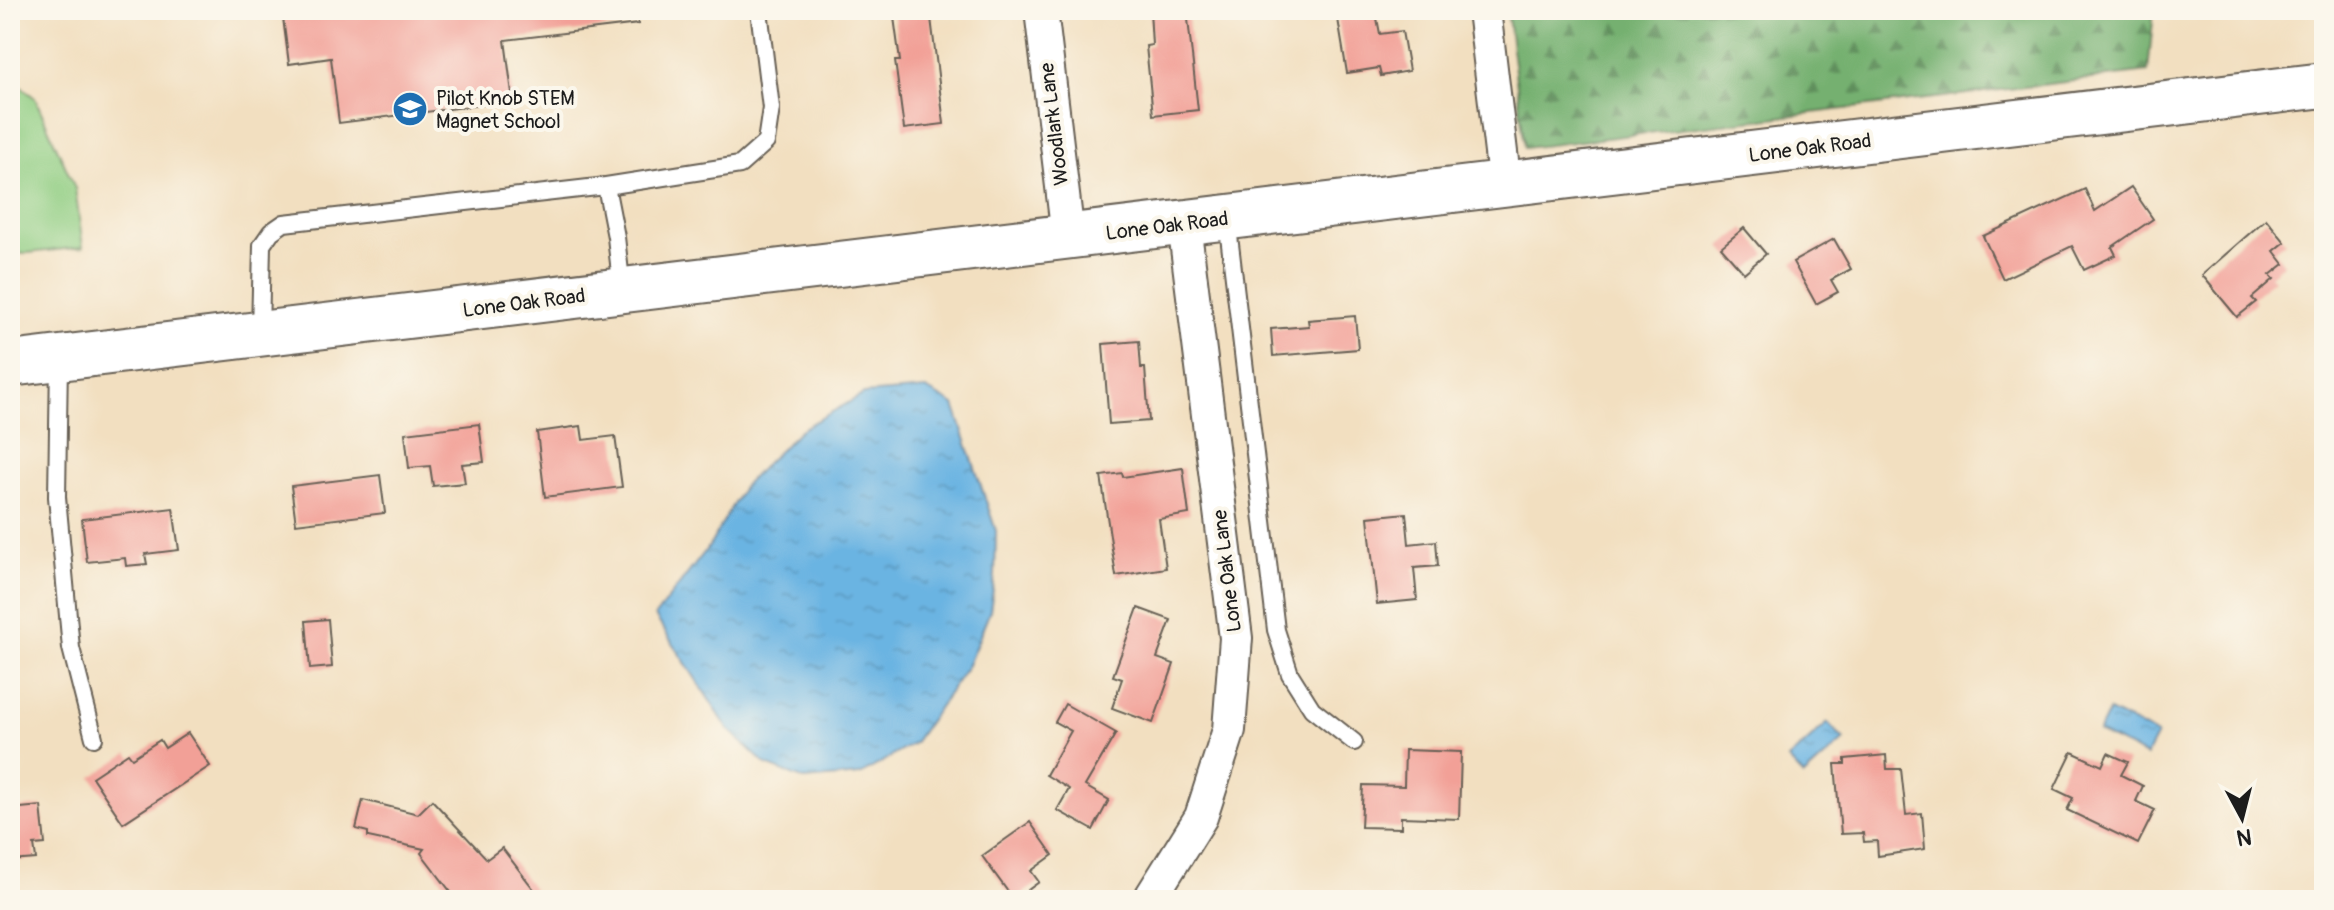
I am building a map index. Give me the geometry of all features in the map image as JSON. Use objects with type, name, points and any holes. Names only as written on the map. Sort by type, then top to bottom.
[{"type":"main road","name":"Lone Oak Road","points":[[10,364],[2324,85]]},
{"type":"street","name":"Woodlark Lane","points":[[1041,10],[1068,237]]},
{"type":"street","points":[[1484,10],[1505,186]]},
{"type":"street","name":"Lone Oak Lane","points":[[1149,900],[1201,817],[1229,730],[1236,638],[1184,224]]},
{"type":"lane","points":[[260,335],[262,245],[271,232],[284,223],[606,186],[740,165],[766,142],[771,108],[759,10]]},
{"type":"lane","points":[[606,186],[622,292]]},
{"type":"lane","points":[[1227,219],[1276,630],[1290,674],[1312,709],[1354,742]]},
{"type":"lane","points":[[59,358],[58,512],[71,648],[94,738]]},
{"type":"green space","points":[[1507,10],[2154,10],[2148,72],[1525,148]]},
{"type":"green space","points":[[10,77],[35,98],[75,188],[83,247],[10,255]]},
{"type":"water","points":[[926,389],[954,405],[996,531],[990,611],[968,665],[914,743],[860,775],[805,780],[766,765],[729,730],[655,616],[710,545],[744,485],[800,430],[864,394]]},
{"type":"water","points":[[2109,711],[2157,735],[2146,756],[2098,732]]},
{"type":"water","points":[[1828,723],[1844,740],[1804,776],[1788,759]]},
{"type":"building","points":[[282,10],[637,10],[638,24],[505,40],[513,101],[339,123],[331,58],[289,64]]},
{"type":"building","points":[[893,10],[930,10],[944,124],[904,129],[895,61],[900,61]]},
{"type":"building","points":[[1150,10],[1187,10],[1198,110],[1153,115],[1146,46],[1152,45]]},
{"type":"building","points":[[1376,13],[1380,34],[1402,31],[1409,71],[1381,76],[1379,68],[1347,73],[1338,19]]},
{"type":"building","points":[[2131,187],[2153,219],[2112,247],[2116,255],[2084,270],[2072,246],[2003,279],[1983,236],[2085,189],[2095,211]]},
{"type":"building","points":[[2266,219],[2285,242],[2274,251],[2284,264],[2270,275],[2274,279],[2252,298],[2256,302],[2237,317],[2202,275]]},
{"type":"building","points":[[1744,228],[1766,254],[1744,273],[1721,247]]},
{"type":"building","points":[[1834,239],[1851,269],[1831,280],[1838,292],[1816,304],[1793,262]]},
{"type":"building","points":[[1355,316],[1358,349],[1273,356],[1271,329],[1309,326],[1308,320]]},
{"type":"building","points":[[1139,341],[1141,368],[1145,368],[1149,421],[1109,424],[1103,344]]},
{"type":"building","points":[[479,424],[484,462],[462,464],[465,483],[433,486],[430,466],[409,468],[405,433]]},
{"type":"building","points":[[581,426],[583,440],[615,436],[622,487],[545,497],[537,432]]},
{"type":"building","points":[[1183,468],[1189,514],[1159,519],[1166,568],[1116,576],[1101,476],[1122,473],[1123,477]]},
{"type":"building","points":[[380,475],[385,513],[296,524],[291,486]]},
{"type":"building","points":[[173,508],[179,550],[145,554],[147,564],[126,566],[125,558],[87,562],[82,519]]},
{"type":"building","points":[[1406,513],[1409,544],[1436,541],[1438,566],[1414,568],[1417,600],[1377,604],[1368,517]]},
{"type":"building","points":[[1138,608],[1171,620],[1157,658],[1174,664],[1153,723],[1112,708],[1122,679],[1113,676]]},
{"type":"building","points":[[328,619],[332,667],[310,669],[306,621]]},
{"type":"building","points":[[1065,704],[1116,733],[1085,786],[1109,800],[1093,830],[1057,810],[1069,789],[1046,775],[1071,731],[1055,722]]},
{"type":"building","points":[[188,733],[210,766],[123,823],[92,777],[128,753],[132,758],[160,740],[165,748]]},
{"type":"building","points":[[1405,750],[1461,752],[1459,819],[1401,817],[1401,828],[1361,827],[1363,785],[1404,786]]},
{"type":"building","points":[[2072,752],[2102,766],[2108,753],[2128,762],[2121,775],[2143,786],[2136,801],[2155,810],[2138,844],[2067,810],[2073,798],[2054,789]]},
{"type":"building","points":[[1886,755],[1887,769],[1901,769],[1906,815],[1922,813],[1925,849],[1878,856],[1877,841],[1864,842],[1863,833],[1841,834],[1835,764],[1845,764],[1845,759]]},
{"type":"building","points":[[363,800],[418,814],[432,800],[487,859],[502,848],[542,900],[457,900],[421,853],[424,849],[368,837],[368,832],[356,829]]},
{"type":"building","points":[[41,806],[45,844],[34,845],[36,859],[10,861],[10,809]]},
{"type":"building","points":[[1030,822],[1053,855],[1031,871],[1039,882],[1014,900],[982,856]]},
{"type":"place","name":"Pilot Knob STEM Magnet School","points":[[410,109]]}]
